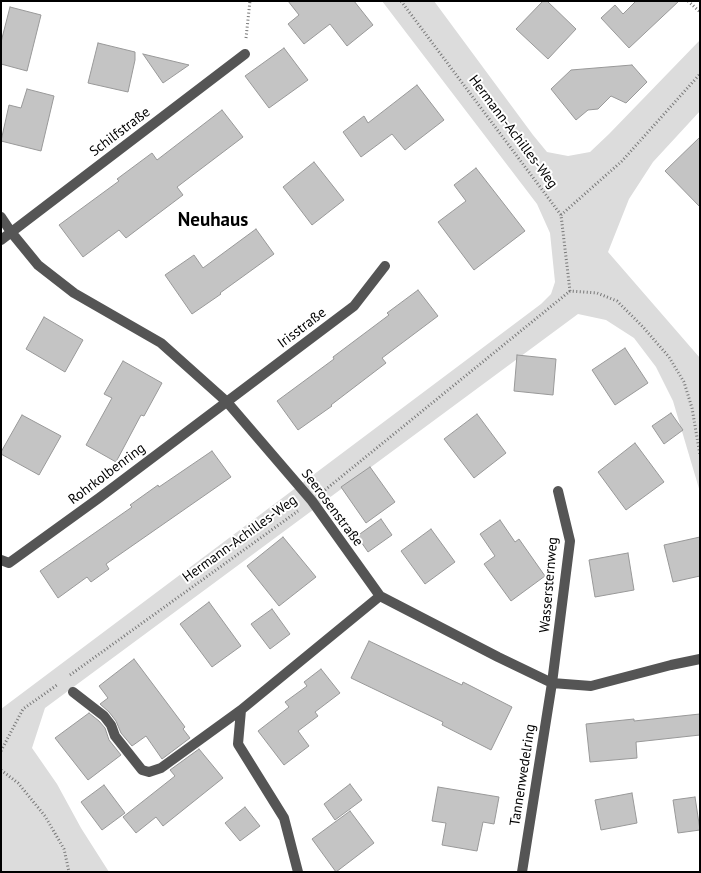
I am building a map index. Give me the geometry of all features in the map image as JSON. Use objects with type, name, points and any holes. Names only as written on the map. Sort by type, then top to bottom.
[{"type":"street","name":"Schilfstraße","points":[[11,232],[245,54]]},
{"type":"street","name":"Seerosenstraße","points":[[1,218],[38,265],[74,294],[161,344],[227,402],[312,501],[380,596],[552,684],[591,686],[700,659]]},
{"type":"street","points":[[1,240],[11,232]]},
{"type":"street","name":"Irisstraße","points":[[227,402],[354,306],[385,266]]},
{"type":"street","name":"Rohrkolbenring","points":[[1,560],[9,563],[227,402]]},
{"type":"street","name":"Wassersternweg","points":[[552,684],[570,541],[558,491]]},
{"type":"street","points":[[73,692],[104,716],[115,736],[142,770],[149,772],[161,768],[240,710],[380,596]]},
{"type":"street","name":"Tannenwedelring","points":[[522,872],[552,684]]},
{"type":"street","points":[[240,710],[238,744],[284,818],[298,872]]},
{"type":"path","points":[[245,54],[250,1]]},
{"type":"path","name":"Hermann-Achilles-Weg","points":[[401,1],[561,215]]},
{"type":"path","points":[[688,1],[700,12]]},
{"type":"path","points":[[700,74],[622,161],[561,215],[570,291],[597,293],[617,301],[669,357],[684,382],[692,408],[700,455]]},
{"type":"path","name":"Hermann-Achilles-Weg","points":[[1,752],[23,709],[312,501],[570,291]]},
{"type":"path","points":[[1,770],[18,784],[46,816],[64,849],[69,872]]},
{"type":"shaded area","points":[[382,1],[434,1],[547,152],[568,156],[590,152],[700,40],[700,111],[653,162],[629,199],[608,252],[700,358],[700,492],[673,401],[656,367],[634,338],[606,320],[578,314],[45,708],[32,748],[57,784],[81,828],[109,872],[1,872],[1,709],[541,304],[551,294],[555,282],[550,233],[537,204]]},
{"type":"building","points":[[288,1],[354,1],[373,25],[347,46],[330,24],[304,44],[288,24],[299,15]]},
{"type":"building","points":[[543,1],[547,1],[576,29],[548,59],[516,29]]},
{"type":"building","points":[[636,1],[679,1],[629,48],[601,18],[615,5],[623,14]]},
{"type":"building","points":[[10,7],[41,15],[27,71],[1,64],[1,42]]},
{"type":"building","points":[[98,43],[135,52],[128,92],[88,83]]},
{"type":"building","points":[[284,48],[308,80],[269,108],[245,76]]},
{"type":"building","points":[[143,54],[189,65],[163,83]]},
{"type":"building","points":[[632,65],[647,82],[626,103],[611,96],[598,109],[588,110],[576,120],[551,89],[571,70]]},
{"type":"building","points":[[417,85],[444,120],[405,150],[392,134],[361,157],[343,132],[364,116],[368,123]]},
{"type":"building","points":[[27,89],[54,96],[41,151],[1,141],[9,105],[21,108]]},
{"type":"building","points":[[222,110],[243,137],[177,187],[183,195],[126,238],[119,230],[83,257],[59,225],[119,181],[117,179],[152,153],[157,160]]},
{"type":"building","points":[[700,137],[700,207],[665,171]]},
{"type":"building","points":[[314,162],[344,200],[312,225],[283,187]]},
{"type":"building","points":[[476,168],[525,231],[474,270],[438,222],[466,201],[454,185]]},
{"type":"building","points":[[256,229],[274,254],[192,314],[165,275],[194,255],[203,268]]},
{"type":"building","points":[[418,290],[438,316],[382,358],[386,363],[332,406],[298,430],[277,401],[334,359],[333,357],[389,315],[387,313]]},
{"type":"building","points":[[44,317],[83,340],[65,372],[26,349]]},
{"type":"building","points":[[625,348],[648,383],[615,405],[592,370]]},
{"type":"building","points":[[517,355],[556,359],[553,395],[514,391]]},
{"type":"building","points":[[123,361],[162,383],[144,416],[141,415],[116,462],[86,445],[112,398],[104,394]]},
{"type":"building","points":[[671,413],[683,430],[664,444],[652,426]]},
{"type":"building","points":[[477,414],[506,453],[474,478],[444,439]]},
{"type":"building","points":[[22,415],[61,436],[39,475],[1,454]]},
{"type":"building","points":[[635,443],[664,482],[626,510],[598,472]]},
{"type":"building","points":[[212,451],[231,477],[106,564],[109,569],[91,582],[87,577],[58,598],[40,571],[132,507],[130,505],[158,485],[159,487]]},
{"type":"building","points":[[370,467],[395,502],[366,523],[341,487]]},
{"type":"building","points":[[381,519],[392,535],[368,552],[357,536]]},
{"type":"building","points":[[500,520],[515,542],[519,539],[545,576],[511,601],[484,564],[495,556],[480,534]]},
{"type":"building","points":[[431,529],[455,562],[425,584],[401,551]]},
{"type":"building","points":[[283,537],[316,577],[279,606],[247,566]]},
{"type":"building","points":[[700,537],[700,576],[673,582],[664,545]]},
{"type":"building","points":[[628,553],[634,590],[595,597],[589,560]]},
{"type":"building","points":[[209,602],[241,646],[212,667],[180,624]]},
{"type":"building","points":[[272,609],[290,634],[270,649],[251,624]]},
{"type":"building","points":[[369,641],[462,685],[463,682],[512,707],[491,750],[442,725],[443,722],[351,678]]},
{"type":"building","points":[[134,659],[185,727],[183,729],[190,738],[162,759],[146,736],[132,746],[121,733],[116,721],[100,704],[108,698],[99,686]]},
{"type":"building","points":[[321,669],[340,693],[315,712],[318,716],[298,731],[309,746],[284,765],[258,731],[289,707],[285,702],[307,686],[304,682]]},
{"type":"building","points":[[89,713],[105,728],[109,740],[121,755],[88,780],[55,738]]},
{"type":"building","points":[[700,714],[700,735],[636,742],[637,758],[590,762],[586,724]]},
{"type":"building","points":[[199,749],[223,778],[163,826],[156,817],[136,833],[123,817],[175,776],[170,770]]},
{"type":"building","points":[[350,784],[362,800],[335,820],[324,804]]},
{"type":"building","points":[[104,785],[125,813],[102,830],[81,802]]},
{"type":"building","points":[[438,787],[499,797],[494,824],[483,822],[477,851],[442,845],[446,823],[432,821]]},
{"type":"building","points":[[632,793],[637,823],[601,830],[595,800]]},
{"type":"building","points":[[695,797],[700,830],[678,833],[673,800]]},
{"type":"building","points":[[245,807],[260,826],[240,841],[225,823]]},
{"type":"building","points":[[350,811],[374,843],[336,872],[312,839]]},
{"type":"district","name":"Neuhaus","points":[[213,221]]}]
